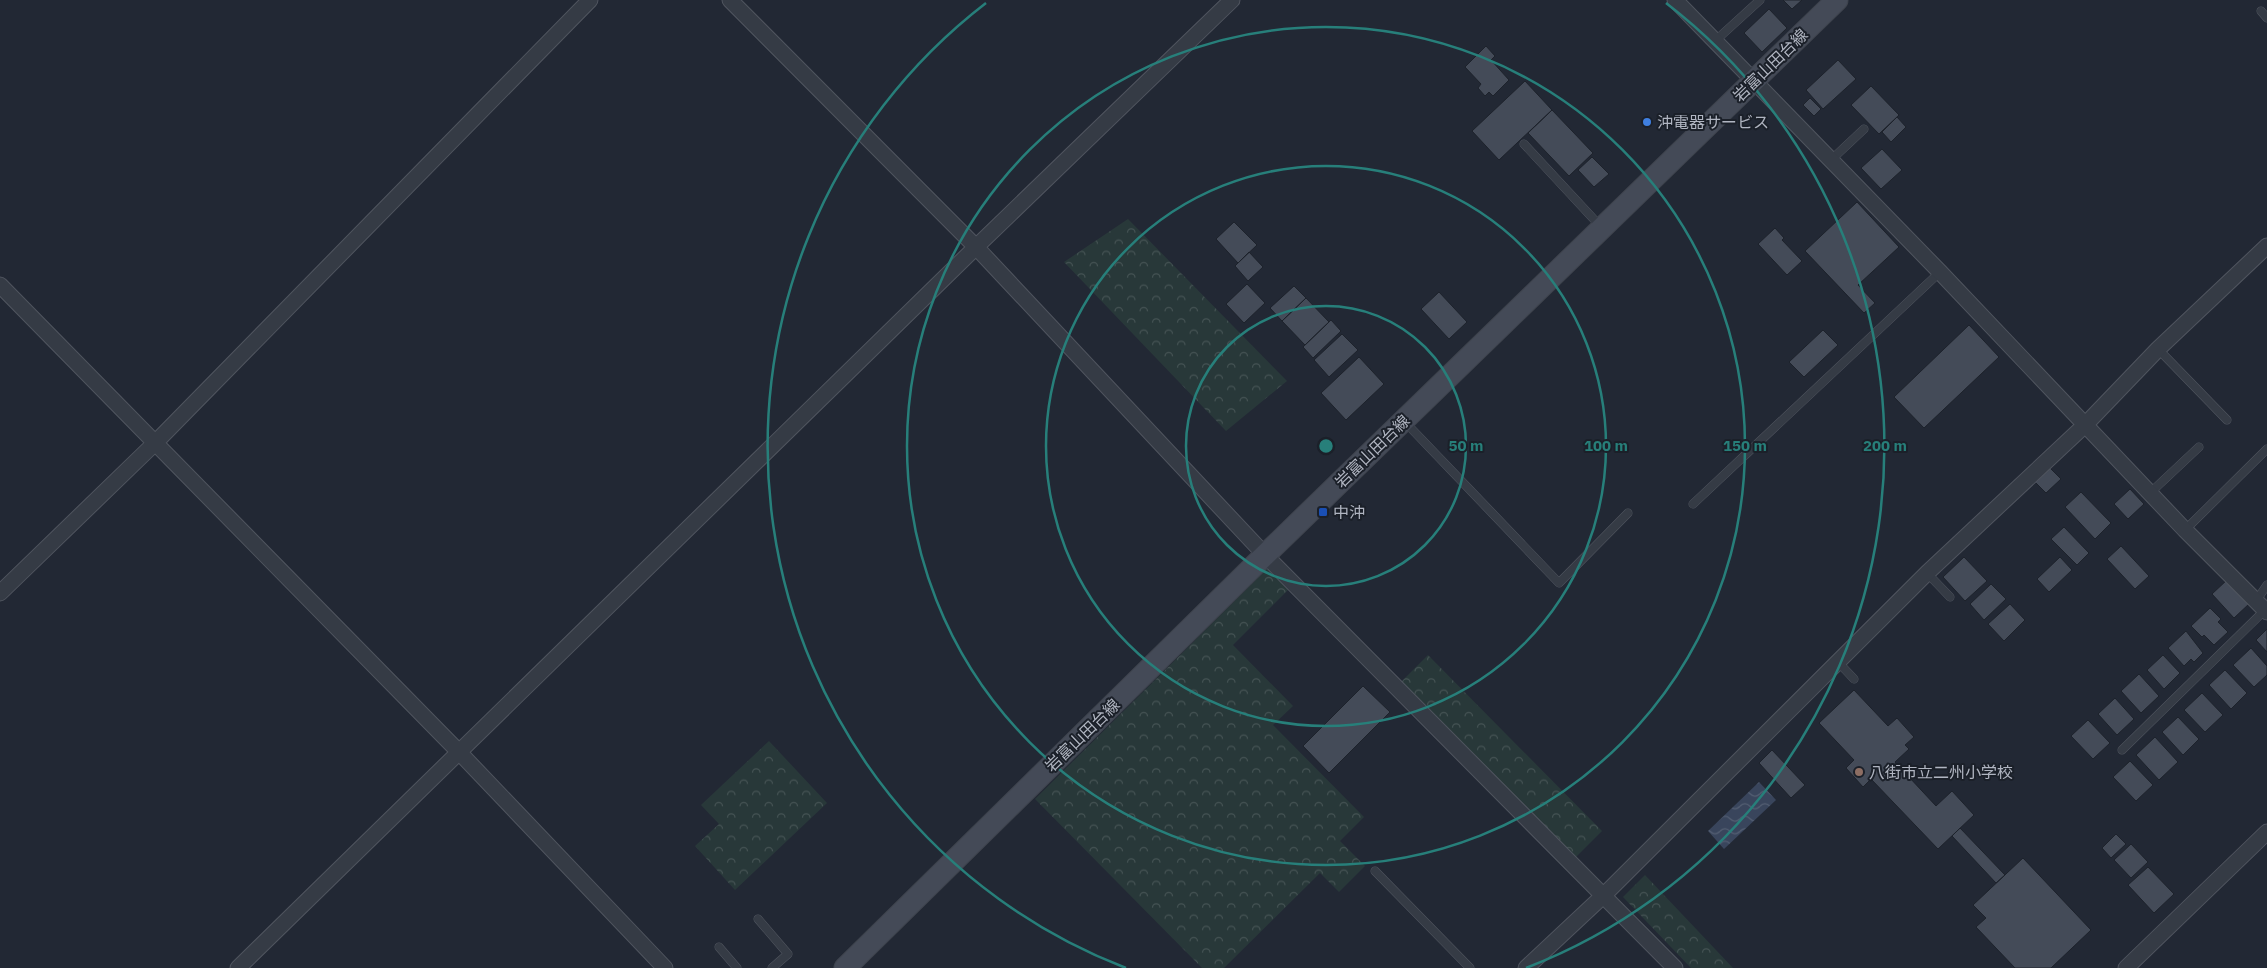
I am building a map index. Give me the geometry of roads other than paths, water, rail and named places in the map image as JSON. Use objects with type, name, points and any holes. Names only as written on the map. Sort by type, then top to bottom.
[{"type":"main road","name":"岩富山田台線","points":[[845,968],[1265,555],[1837,0]]},
{"type":"street","points":[[0,593],[154,443],[590,0]]},
{"type":"street","points":[[730,0],[976,247],[1265,555],[1675,968]]},
{"type":"street","points":[[238,968],[976,247],[1232,0]]},
{"type":"street","points":[[1675,0],[1940,272],[2185,530],[2262,608]]},
{"type":"street","points":[[1526,968],[1604,895],[1927,573],[2085,424],[2158,349],[2267,246]]},
{"type":"street","points":[[0,285],[459,752],[665,968]]},
{"type":"street","points":[[2126,968],[2267,832]]},
{"type":"lane","points":[[1715,41],[1760,0]]},
{"type":"lane","points":[[2261,11],[2267,18]]},
{"type":"lane","points":[[1831,160],[1864,129]]},
{"type":"lane","points":[[1524,144],[1602,228]]},
{"type":"lane","points":[[1693,504],[1940,272]]},
{"type":"lane","points":[[2158,349],[2227,420]]},
{"type":"lane","points":[[1404,421],[1559,583],[1628,514]]},
{"type":"lane","points":[[2150,493],[2199,446]]},
{"type":"lane","points":[[2185,530],[2267,449]]},
{"type":"lane","points":[[1927,573],[1950,597]]},
{"type":"lane","points":[[2122,750],[2262,608],[2267,585]]},
{"type":"lane","points":[[1838,662],[1854,679]]},
{"type":"lane","points":[[1375,871],[1470,968]]},
{"type":"lane","points":[[758,919],[788,954],[772,968]]},
{"type":"lane","points":[[718,947],[737,968]]},
{"type":"water","points":[[1759,782],[1776,800],[1724,849],[1708,831]]},
{"type":"place","name":"沖電器サービス","points":[[1647,122]]},
{"type":"place","name":"中沖","points":[[1323,512]]},
{"type":"place","name":"八街市立二州小学校","points":[[1859,772]]}]
